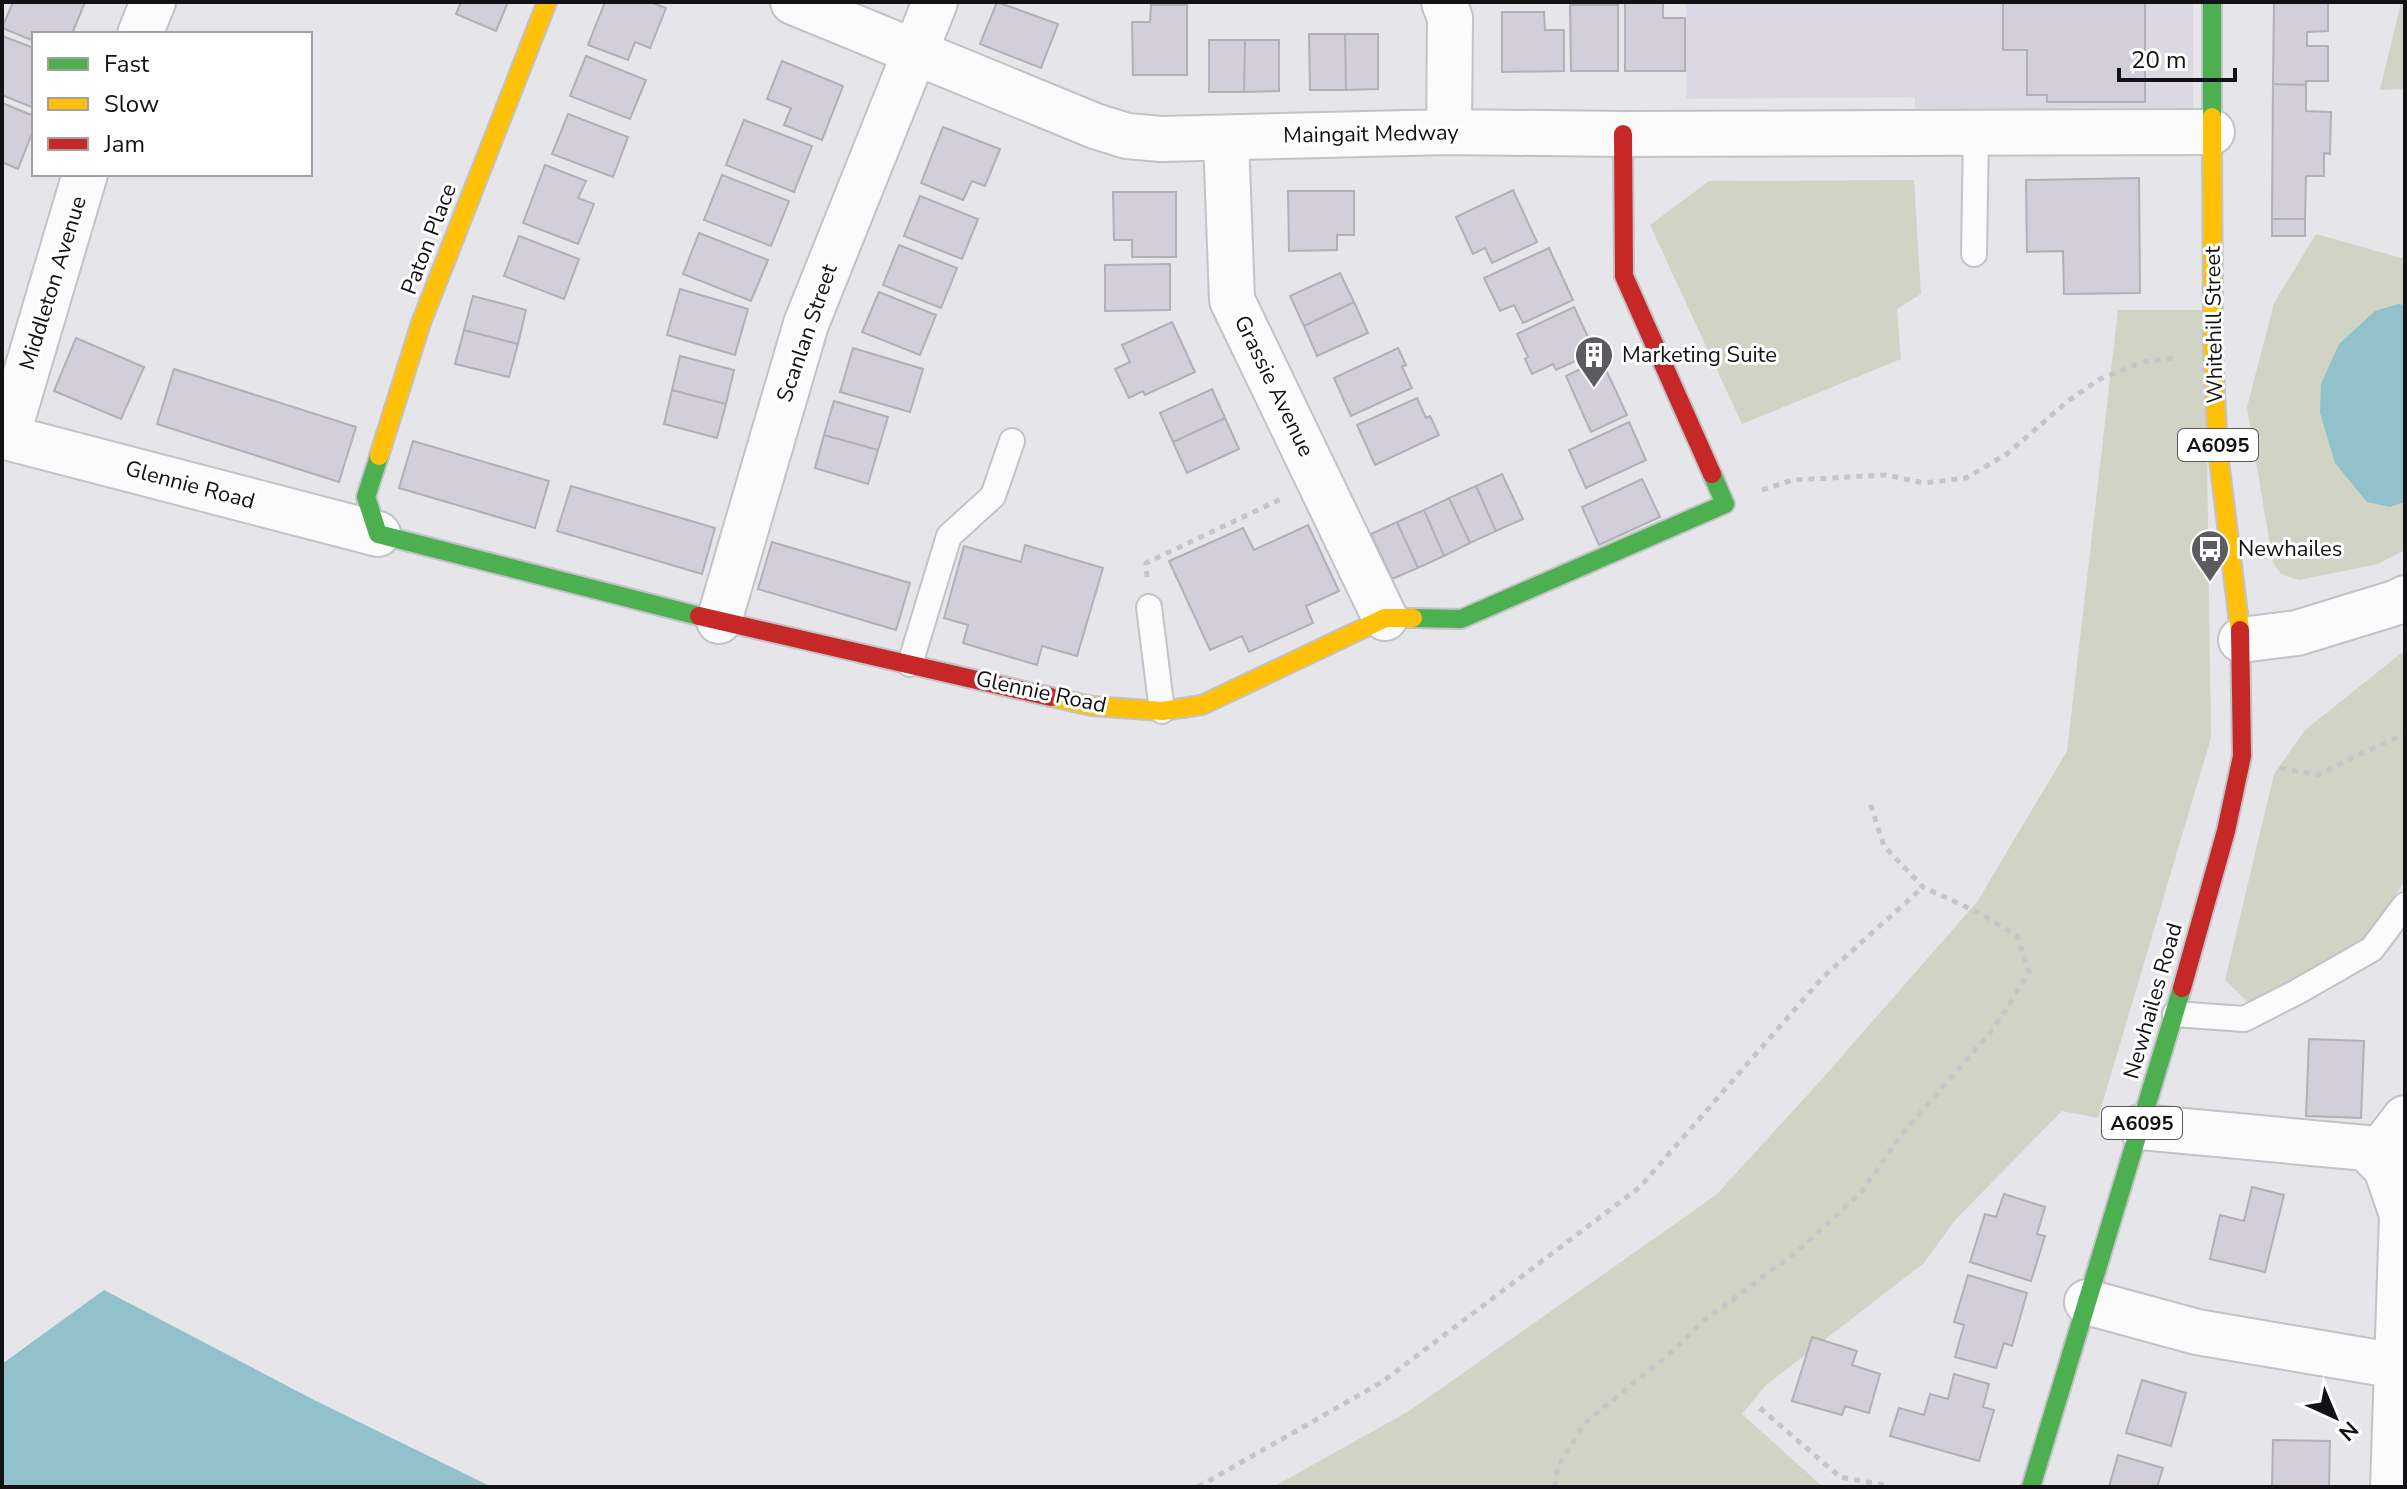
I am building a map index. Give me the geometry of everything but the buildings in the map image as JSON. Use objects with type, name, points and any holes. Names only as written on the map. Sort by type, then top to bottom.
[{"type":"street","points":[[141,32],[153,2]]},
{"type":"street","name":"Paton Place","points":[[372,516],[421,323],[547,2]]},
{"type":"street","name":"Maingait Medway","points":[[793,2],[1095,126],[1127,136],[1161,139],[1449,132],[1976,132]]},
{"type":"street","name":"Scanlan Street","points":[[719,621],[806,324],[935,2]]},
{"type":"street","points":[[1444,2],[1450,18],[1449,132]]},
{"type":"street","name":"Whitehill Street","points":[[2212,2],[2213,351],[2218,452],[2241,640],[2242,756]]},
{"type":"street","points":[[1976,132],[2212,132]]},
{"type":"street","points":[[1623,134],[1624,276],[1725,504]]},
{"type":"street","name":"Grassie Avenue","points":[[1226,138],[1232,300],[1385,618]]},
{"type":"street","name":"Middleton Avenue","points":[[4,436],[84,176]]},
{"type":"street","name":"Glennie Road","points":[[4,436],[372,516],[719,621],[1092,706],[1162,711],[1202,705],[1385,618],[1461,619],[1725,504]]},
{"type":"street","points":[[2241,640],[2297,633],[2405,598]]},
{"type":"street","name":"Newhailes Road","points":[[2031,1487],[2175,1014],[2226,831],[2242,756]]},
{"type":"street","points":[[2375,1157],[2405,1118]]},
{"type":"street","points":[[2141,1127],[2366,1148],[2386,1168],[2402,1215],[2393,1487]]},
{"type":"street","points":[[2087,1302],[2197,1332],[2397,1366]]},
{"type":"lane","points":[[1974,254],[1976,132]]},
{"type":"lane","points":[[910,664],[949,536],[993,496],[1012,441]]},
{"type":"lane","points":[[1149,607],[1162,711]]},
{"type":"lane","points":[[2175,1014],[2244,1019],[2372,949],[2405,905]]},
{"type":"path","points":[[1725,504],[1793,480],[1886,475],[1924,483],[1966,478],[2007,454],[2068,401],[2100,379],[2143,362],[2213,351]]},
{"type":"path","points":[[1149,607],[1146,563],[1320,480]]},
{"type":"path","points":[[2242,756],[2264,765],[2317,775],[2405,733]]},
{"type":"path","points":[[1555,1487],[1557,1468],[1584,1424],[1675,1349],[1701,1323],[1804,1246],[1862,1191],[1902,1134],[1995,1027],[2029,972],[2017,936],[1979,913],[1923,887],[1884,846],[1870,803]]},
{"type":"path","points":[[1198,1487],[1382,1382],[1640,1187],[1823,977],[1923,887]]},
{"type":"path","points":[[1760,1408],[1840,1477],[1884,1485]]},
{"type":"shaded area","points":[[1686,2],[2193,2],[2193,116],[1915,118],[1915,97],[1686,99]]},
{"type":"green space","points":[[2401,2],[2405,2],[2405,89],[2380,90]]},
{"type":"green space","points":[[1914,180],[1921,294],[1897,309],[1901,359],[1742,424],[1650,225],[1709,181]]},
{"type":"green space","points":[[2316,234],[2405,259],[2405,550],[2378,564],[2299,580],[2281,574],[2273,563],[2247,407],[2274,303]]},
{"type":"green space","points":[[2118,310],[2205,310],[2211,738],[2098,1118],[2062,1111],[1955,1220],[1924,1263],[1766,1385],[1742,1414],[1823,1487],[1273,1487],[1409,1411],[1716,1195],[1977,902],[2067,751]]},
{"type":"green space","points":[[2405,650],[2405,881],[2363,942],[2248,1002],[2225,980],[2274,774],[2305,730]]},
{"type":"water","points":[[2405,305],[2405,502],[2390,507],[2367,502],[2335,463],[2320,413],[2321,384],[2339,344],[2375,311]]},
{"type":"water","points":[[104,1290],[314,1400],[492,1487],[2,1487],[2,1364]]},
{"type":"traffic: fast","points":[[2212,2],[2212,117]]},
{"type":"traffic: fast","points":[[379,456],[366,497],[378,534],[699,616]]},
{"type":"traffic: fast","points":[[1413,618],[1461,619],[1725,504],[1712,474]]},
{"type":"traffic: fast","points":[[2031,1487],[2182,988]]},
{"type":"traffic: slow","points":[[379,456],[421,323],[547,2]]},
{"type":"traffic: slow","points":[[2212,117],[2213,351],[2218,452],[2240,630]]},
{"type":"traffic: slow","points":[[1051,697],[1092,706],[1162,711],[1202,705],[1385,618],[1413,618]]},
{"type":"traffic: jam","points":[[1623,134],[1624,276],[1712,474]]},
{"type":"traffic: jam","points":[[699,616],[1051,697]]},
{"type":"traffic: jam","points":[[2182,988],[2226,831],[2242,756],[2240,630]]},
{"type":"place","name":"Marketing Suite","points":[[1594,389]]},
{"type":"place","name":"Newhailes","points":[[2210,583]]}]
